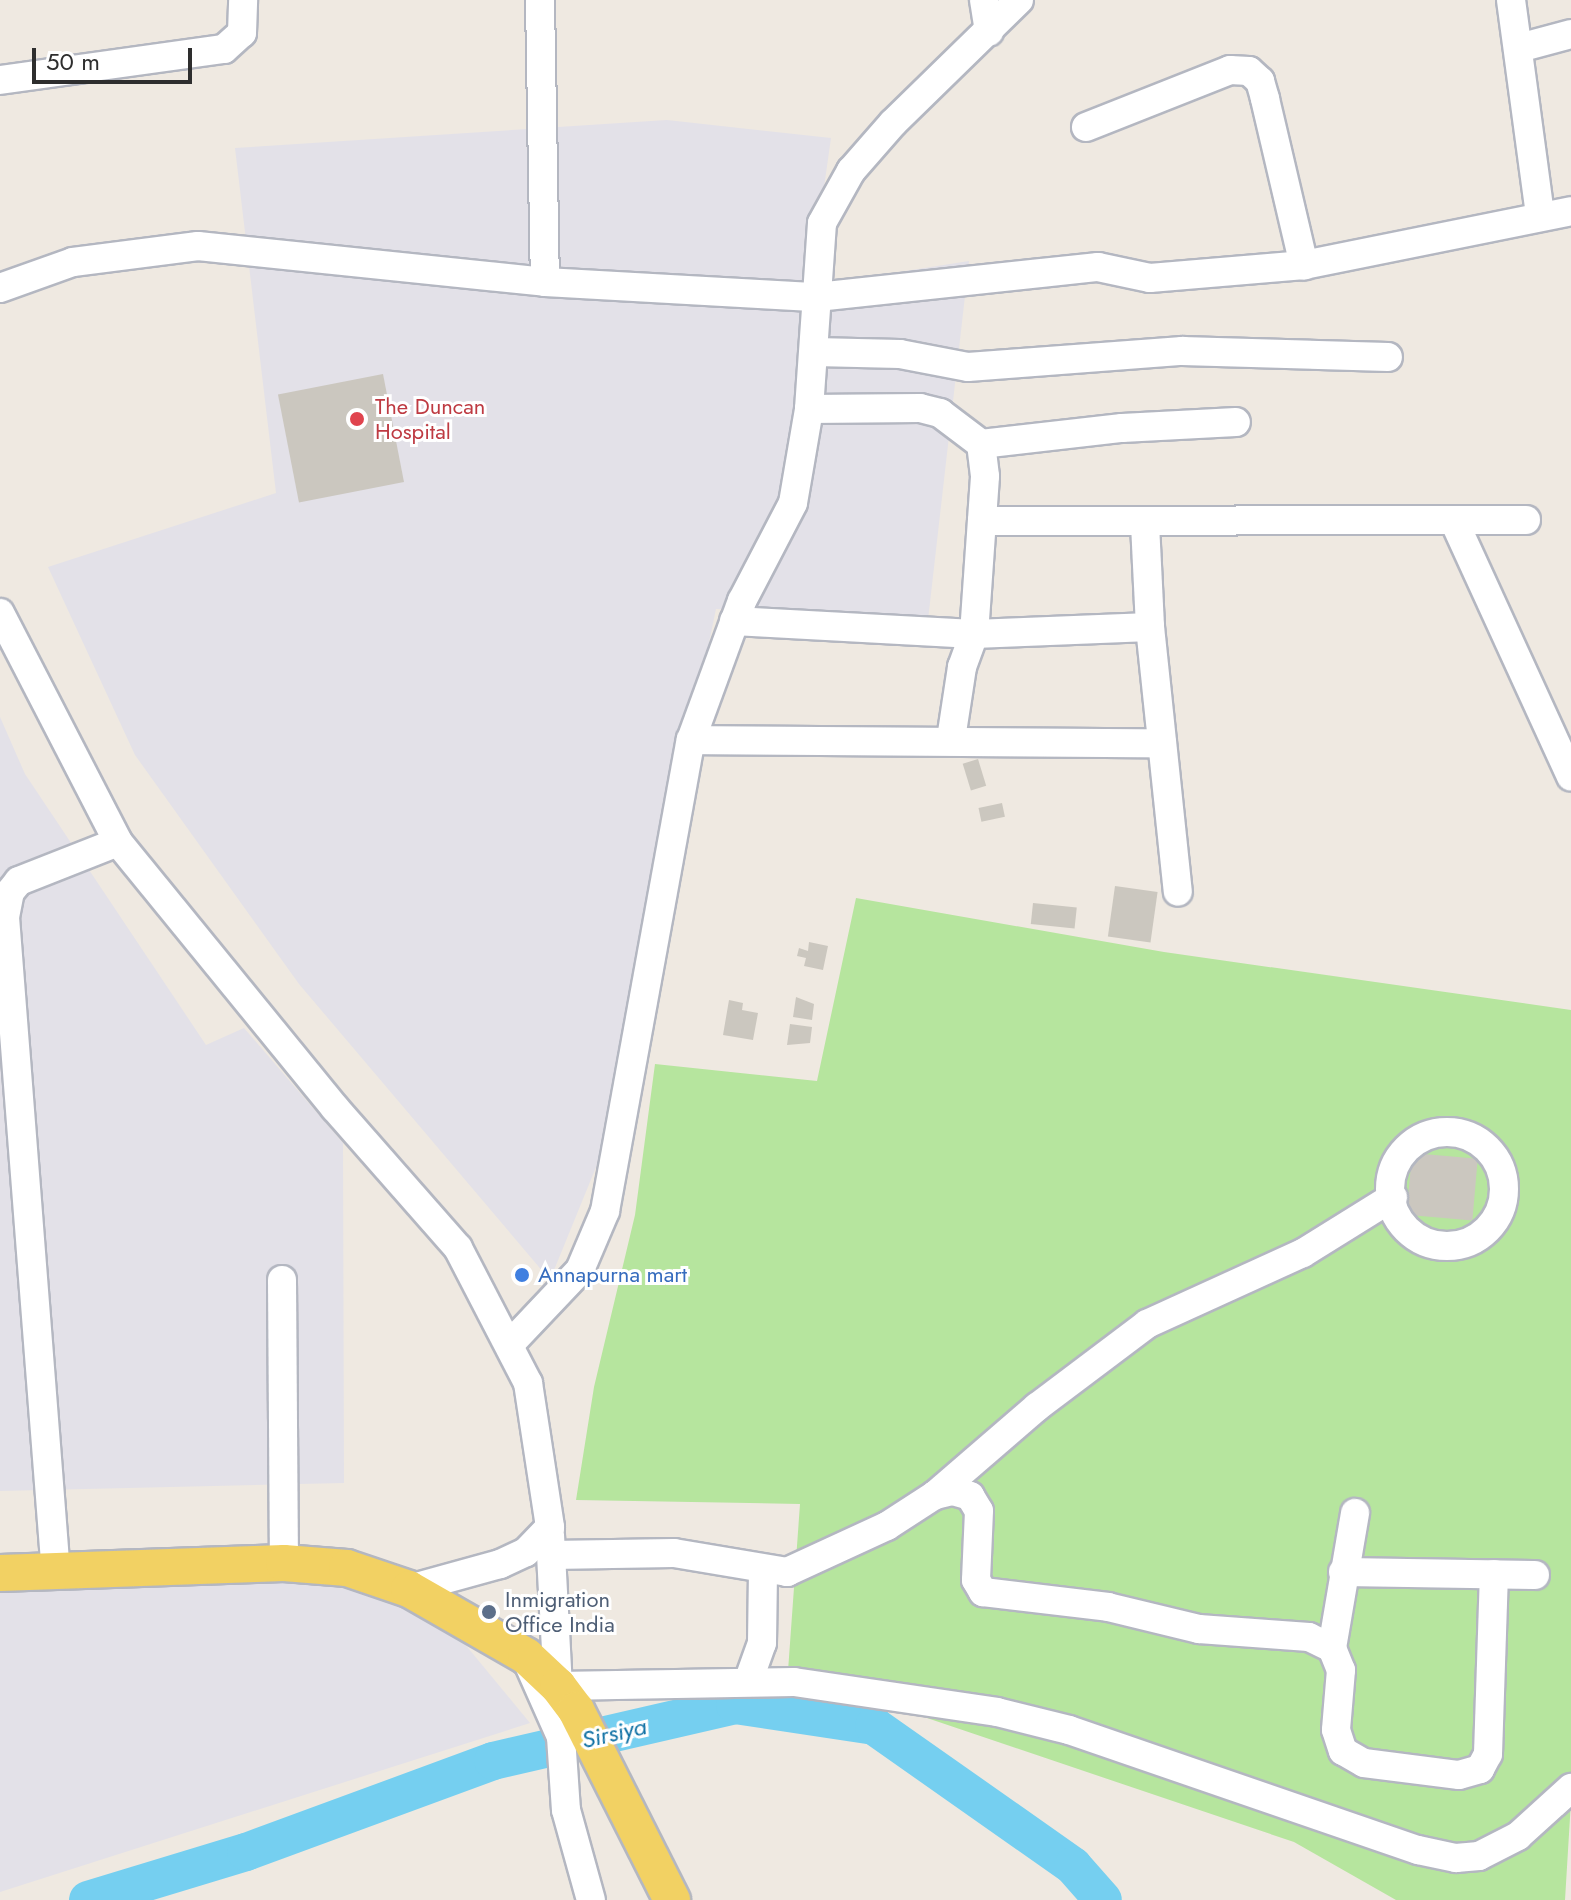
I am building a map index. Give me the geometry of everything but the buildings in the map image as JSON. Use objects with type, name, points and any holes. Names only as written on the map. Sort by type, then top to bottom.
[{"type":"main road","points":[[0,1573],[56,1574],[284,1563],[347,1568],[409,1589],[526,1656],[565,1711],[672,1900]]},
{"type":"street","points":[[0,80],[224,49],[242,33],[243,0]]},
{"type":"street","points":[[540,0],[545,282]]},
{"type":"street","points":[[984,0],[989,32]]},
{"type":"street","points":[[511,1343],[580,1270],[597,1239],[691,740],[734,621],[793,503],[815,352],[822,223],[851,171],[893,123],[1019,0]]},
{"type":"street","points":[[1511,0],[1540,215]]},
{"type":"street","points":[[1519,48],[1571,34]]},
{"type":"street","points":[[1086,127],[1230,70],[1249,71],[1265,99],[1304,265]]},
{"type":"street","points":[[0,288],[73,262],[198,246],[545,282],[817,297],[1098,267],[1150,278],[1304,265],[1571,211]]},
{"type":"street","points":[[815,352],[900,354],[968,367],[1182,351],[1388,357]]},
{"type":"street","points":[[809,409],[920,408],[940,413],[981,444],[1122,428],[1236,422]]},
{"type":"street","points":[[951,739],[962,667],[974,634],[982,521],[981,444]]},
{"type":"street","points":[[982,521],[1145,524],[1526,520]]},
{"type":"street","points":[[1454,521],[1571,777]]},
{"type":"street","points":[[1145,524],[1150,627],[1178,892]]},
{"type":"street","points":[[0,613],[118,842],[335,1108],[458,1248],[511,1343],[528,1383],[550,1527],[565,1711],[566,1810],[591,1900]]},
{"type":"street","points":[[734,621],[974,634],[1150,627]]},
{"type":"street","points":[[691,740],[951,739],[1162,743]]},
{"type":"street","points":[[56,1574],[5,917],[10,892],[19,881],[118,842]]},
{"type":"street","points":[[1438,1132],[1462,1133],[1488,1147],[1504,1173],[1493,1224],[1470,1243],[1434,1246],[1407,1235],[1396,1222],[1393,1197],[1395,1169],[1408,1142],[1438,1132]]},
{"type":"street","points":[[551,1555],[674,1553],[763,1571],[787,1572],[835,1552],[935,1495],[1037,1407],[1147,1324],[1303,1253],[1393,1197]]},
{"type":"street","points":[[282,1280],[284,1563]]},
{"type":"street","points":[[935,1495],[953,1491],[975,1500],[981,1522],[976,1580],[983,1592],[1108,1607],[1199,1629],[1309,1637],[1332,1648]]},
{"type":"street","points":[[1355,1513],[1332,1648],[1341,1670],[1336,1730],[1343,1751],[1364,1763],[1459,1775],[1480,1769],[1488,1754],[1494,1574]]},
{"type":"street","points":[[409,1589],[500,1564],[526,1552],[550,1527]]},
{"type":"street","points":[[748,1682],[762,1643],[763,1571]]},
{"type":"street","points":[[1343,1572],[1535,1575]]},
{"type":"street","points":[[526,1656],[565,1711]]},
{"type":"street","points":[[565,1711],[748,1682],[794,1682],[997,1712],[1069,1730],[1418,1850],[1456,1858],[1479,1856],[1518,1836],[1571,1788]]},
{"type":"shaded area","points":[[667,120],[831,138],[810,286],[969,261],[928,620],[716,609],[603,1150],[550,1280],[299,984],[135,755],[48,567],[276,493],[235,148]]},
{"type":"shaded area","points":[[0,717],[25,774],[206,1045],[244,1028],[343,1143],[344,1483],[0,1491]]},
{"type":"shaded area","points":[[0,1560],[407,1574],[530,1723],[0,1892]]},
{"type":"green space","points":[[856,898],[1164,952],[1571,1010],[1571,1801],[1565,1900],[1396,1900],[1294,1842],[788,1671],[800,1504],[576,1500],[594,1387],[635,1215],[655,1064],[817,1081]]},
{"type":"waterway","name":"Sirsiya","points":[[88,1900],[246,1852],[493,1761],[735,1705],[874,1726],[1073,1866],[1103,1900]]},
{"type":"place","name":"The Duncan Hospital","points":[[357,419]]},
{"type":"place","name":"Annapurna mart","points":[[522,1275]]},
{"type":"place","name":"Inmigration Office India","points":[[489,1612]]}]
